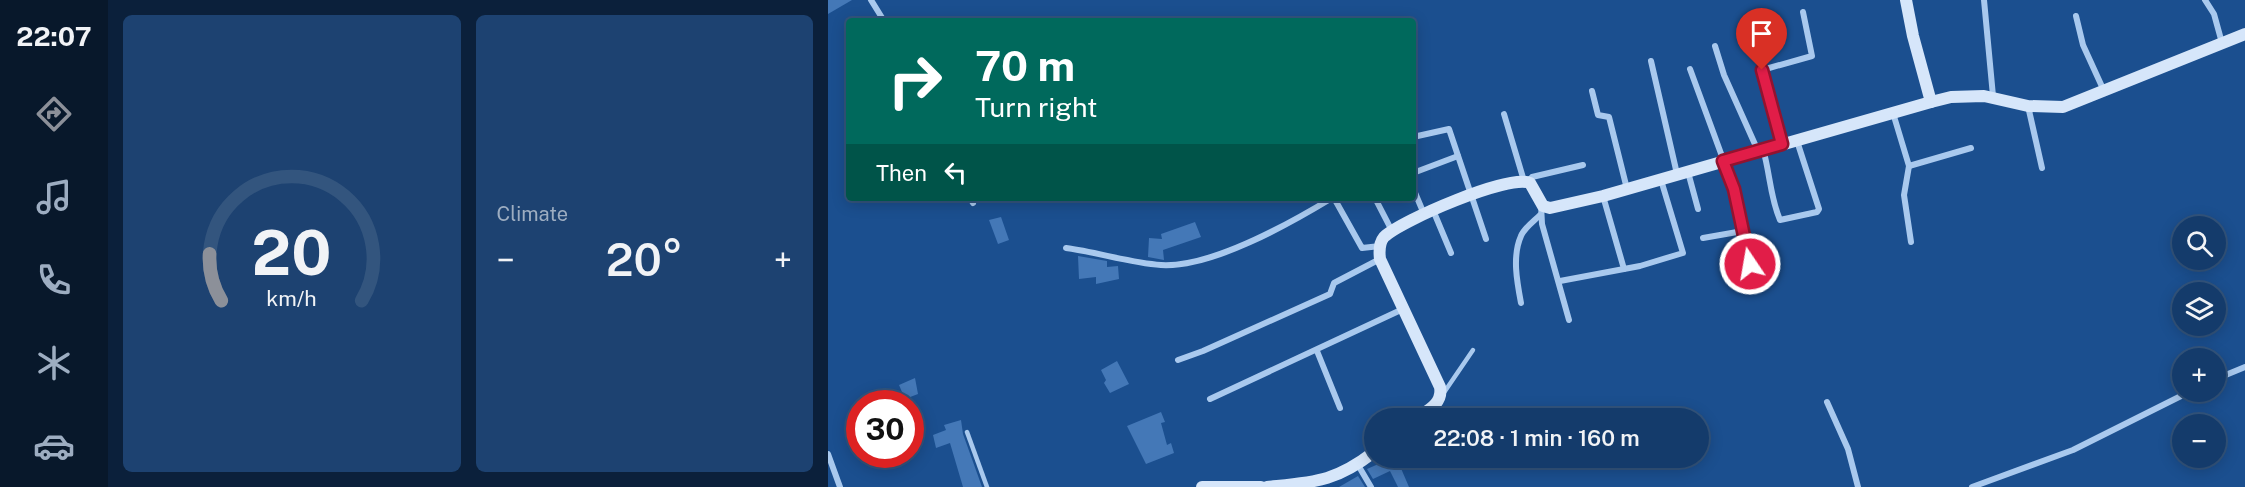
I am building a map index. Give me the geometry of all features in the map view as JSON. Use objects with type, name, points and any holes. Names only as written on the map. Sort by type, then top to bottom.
[{"type":"street","points":[[872,0],[882,18]]},
{"type":"street","points":[[1906,0],[1931,102]]},
{"type":"street","points":[[1984,0],[1993,96]]},
{"type":"street","points":[[2205,0],[2214,14],[2222,43]]},
{"type":"street","points":[[1782,144],[1762,70],[1812,56],[1803,12]]},
{"type":"street","points":[[2076,16],[2083,45],[2105,92]]},
{"type":"street","points":[[1521,303],[1516,275],[1518,246],[1521,234],[1541,209],[1603,196],[1952,97],[1993,96],[2028,106],[2063,107],[2245,34]]},
{"type":"street","points":[[1715,46],[1724,75],[1761,150],[1771,179],[1769,187],[1779,220],[1817,212],[1819,209],[1796,140]]},
{"type":"street","points":[[1651,61],[1683,173],[1698,209]]},
{"type":"street","points":[[1690,69],[1734,189],[1750,264]]},
{"type":"street","points":[[1592,91],[1599,116],[1609,117],[1626,189]]},
{"type":"street","points":[[2028,106],[2042,168]]},
{"type":"street","points":[[1893,112],[1909,166],[1904,195],[1911,242]]},
{"type":"street","points":[[1503,114],[1526,181],[1533,186],[1541,209],[1569,320]]},
{"type":"street","points":[[1416,136],[1448,128],[1486,239]]},
{"type":"street","points":[[1909,166],[1971,148]]},
{"type":"street","points":[[1416,172],[1458,156]]},
{"type":"street","points":[[1430,408],[1441,396],[1436,378],[1380,259],[1380,246],[1392,231],[1428,212],[1509,182],[1526,181],[1532,177],[1583,165]]},
{"type":"street","points":[[1560,281],[1624,269],[1683,253],[1661,179]]},
{"type":"street","points":[[1416,193],[1450,253]]},
{"type":"street","points":[[1603,196],[1624,269]]},
{"type":"street","points":[[1065,248],[1161,265],[1181,264],[1272,233],[1328,201]]},
{"type":"street","points":[[1335,201],[1362,248],[1380,246]]},
{"type":"street","points":[[1377,201],[1392,231]]},
{"type":"street","points":[[1703,238],[1743,231]]},
{"type":"street","points":[[1178,360],[1330,294],[1334,283],[1380,259]]},
{"type":"street","points":[[1210,399],[1317,351],[1403,308]]},
{"type":"street","points":[[1317,351],[1340,408]]},
{"type":"street","points":[[2226,376],[2245,367]]},
{"type":"street","points":[[1972,487],[2073,450],[2172,400]]},
{"type":"street","points":[[1827,402],[1848,449],[1858,487]]},
{"type":"street","points":[[828,454],[840,487]]},
{"type":"street","points":[[1267,487],[1336,477],[1364,460]]},
{"type":"street","points":[[1358,465],[1371,487]]},
{"type":"street","points":[[1202,487],[1261,487]]},
{"type":"lane","points":[[1441,396],[1473,350]]},
{"type":"lane","points":[[967,432],[987,487]]},
{"type":"building","points":[[828,0],[852,0],[828,14]]},
{"type":"building","points":[[1001,217],[1009,240],[998,244],[989,220]]},
{"type":"building","points":[[1195,222],[1201,237],[1163,250],[1164,260],[1148,257],[1149,238],[1162,239],[1161,234]]},
{"type":"building","points":[[1078,256],[1107,261],[1107,267],[1118,266],[1119,279],[1096,284],[1096,277],[1079,279]]},
{"type":"building","points":[[1117,361],[1129,384],[1110,393],[1104,383],[1106,380],[1101,370]]},
{"type":"building","points":[[915,378],[917,390],[901,390],[899,385]]},
{"type":"building","points":[[1161,412],[1165,422],[1161,423],[1167,445],[1171,443],[1174,453],[1146,464],[1127,426]]},
{"type":"building","points":[[961,420],[963,434],[982,487],[963,487],[950,443],[936,448],[933,435],[946,430],[944,425]]},
{"type":"building","points":[[1401,468],[1409,487],[1398,487],[1390,471],[1373,479],[1367,469]]},
{"type":"building","points":[[1358,476],[1365,487],[1339,487]]},
{"type":"route","points":[[1750,264],[1734,189],[1723,161],[1782,144],[1762,70]]}]
